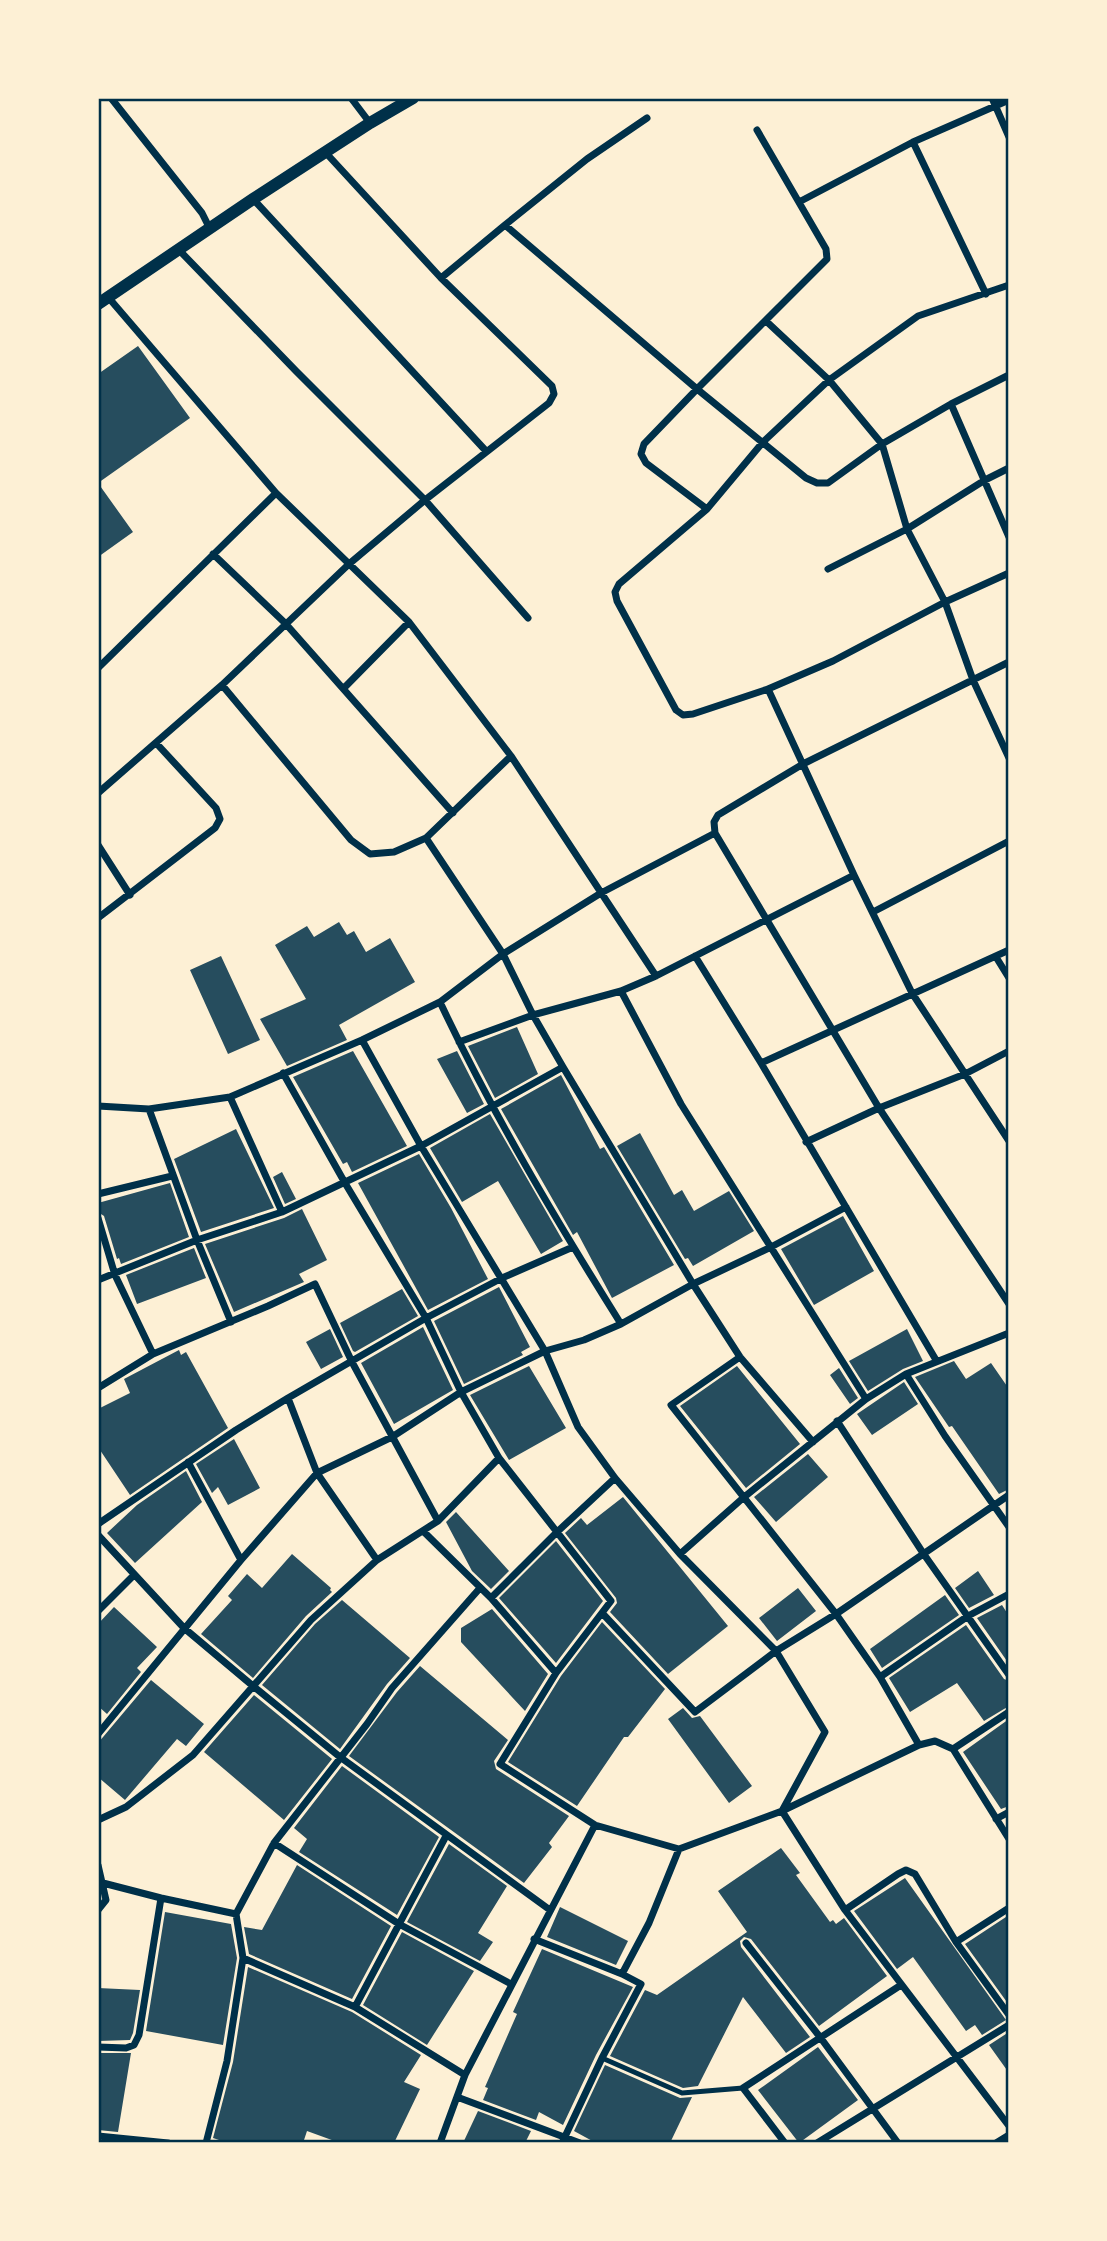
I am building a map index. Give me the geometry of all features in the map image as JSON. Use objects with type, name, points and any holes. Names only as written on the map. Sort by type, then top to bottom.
[{"type":"street","points":[[111,98],[202,213],[210,229]]},
{"type":"street","points":[[351,98],[370,123]]},
{"type":"street","points":[[414,98],[370,123],[253,199],[103,301],[276,493],[410,622],[511,756],[656,976]]},
{"type":"street","points":[[799,202],[994,102],[1009,100]]},
{"type":"street","points":[[994,102],[1009,137]]},
{"type":"street","points":[[441,278],[587,159],[647,118]]},
{"type":"street","points":[[707,509],[646,463],[641,454],[644,444],[696,388],[827,259],[826,249],[757,130]]},
{"type":"street","points":[[913,142],[986,294]]},
{"type":"street","points":[[98,793],[222,685],[349,564],[549,402],[554,394],[552,386],[441,278],[326,153]]},
{"type":"street","points":[[253,199],[486,452]]},
{"type":"street","points":[[505,225],[696,388],[806,478],[817,483],[828,483],[882,444],[951,404],[1009,375]]},
{"type":"street","points":[[179,250],[425,500],[528,618]]},
{"type":"street","points":[[1009,285],[918,316],[829,380],[764,442],[707,509],[619,584],[615,592],[617,601],[676,710],[683,715],[768,689],[833,661],[945,602],[1009,573]]},
{"type":"street","points":[[766,321],[829,380],[882,444],[907,529],[945,602],[973,680],[1008,753]]},
{"type":"street","points":[[951,404],[1009,537]]},
{"type":"street","points":[[828,569],[907,529],[1009,468]]},
{"type":"street","points":[[98,668],[276,493]]},
{"type":"street","points":[[214,554],[285,624],[453,813]]},
{"type":"street","points":[[344,688],[410,622]]},
{"type":"street","points":[[1009,662],[803,764],[718,815],[714,822],[715,833],[831,1030],[879,1108],[1009,1304]]},
{"type":"street","points":[[222,685],[351,840],[370,854],[394,852],[426,838],[511,756]]},
{"type":"street","points":[[768,689],[912,993],[1009,1141]]},
{"type":"street","points":[[98,918],[215,828],[220,819],[216,808],[157,744]]},
{"type":"street","points":[[98,1106],[149,1109],[230,1097],[362,1040],[440,1002],[503,954],[601,893],[715,833]]},
{"type":"street","points":[[426,838],[503,954],[533,1015],[693,1284],[740,1357],[813,1442]]},
{"type":"street","points":[[873,912],[1009,841]]},
{"type":"street","points":[[98,845],[130,895]]},
{"type":"street","points":[[459,1042],[533,1015],[621,991],[656,976],[854,875]]},
{"type":"street","points":[[761,1063],[1009,950]]},
{"type":"street","points":[[695,956],[936,1360]]},
{"type":"street","points":[[996,957],[1009,978]]},
{"type":"street","points":[[621,991],[681,1104],[866,1399]]},
{"type":"street","points":[[440,1002],[492,1107],[621,1324]]},
{"type":"street","points":[[362,1040],[421,1146],[545,1351],[578,1427],[615,1478],[680,1555],[776,1651],[825,1732],[782,1811]]},
{"type":"street","points":[[806,1142],[879,1108],[965,1074],[1009,1051]]},
{"type":"street","points":[[98,1280],[197,1240],[282,1212],[421,1146],[563,1067]]},
{"type":"street","points":[[283,1073],[426,1318],[461,1392],[499,1458],[555,1533],[611,1601],[556,1674],[500,1765],[595,1825],[679,1849],[782,1811],[919,1745],[935,1741],[953,1749],[1009,1839]]},
{"type":"street","points":[[230,1097],[282,1212]]},
{"type":"street","points":[[149,1109],[172,1176],[231,1322]]},
{"type":"street","points":[[98,1194],[172,1176]]},
{"type":"street","points":[[98,1734],[241,1560],[317,1474],[392,1437],[461,1392],[545,1351],[584,1340],[621,1324],[693,1284],[846,1207]]},
{"type":"street","points":[[98,1217],[115,1275],[153,1354]]},
{"type":"street","points":[[98,1524],[288,1398],[426,1318],[502,1278],[573,1247]]},
{"type":"street","points":[[98,1388],[153,1354],[314,1284],[352,1362],[438,1521]]},
{"type":"street","points":[[680,1555],[743,1498],[866,1399],[906,1374],[936,1360],[1009,1333]]},
{"type":"street","points":[[740,1357],[671,1405],[836,1614],[880,1677],[919,1745]]},
{"type":"street","points":[[906,1374],[945,1436],[1009,1527]]},
{"type":"street","points":[[288,1398],[317,1474],[377,1560]]},
{"type":"street","points":[[838,1421],[923,1553],[1009,1675]]},
{"type":"street","points":[[98,1819],[126,1807],[193,1755],[311,1620],[377,1560],[438,1521],[499,1458]]},
{"type":"street","points":[[188,1462],[241,1560]]},
{"type":"street","points":[[491,1598],[555,1533],[615,1478]]},
{"type":"street","points":[[603,1614],[695,1712],[776,1651],[836,1614],[1009,1495]]},
{"type":"street","points":[[423,1531],[491,1598],[556,1674]]},
{"type":"street","points":[[98,1535],[133,1576],[184,1628],[253,1686],[340,1757],[550,1910]]},
{"type":"street","points":[[98,1611],[133,1576]]},
{"type":"street","points":[[206,2143],[227,2061],[243,1958],[236,1914],[274,1843],[392,1688],[480,1588]]},
{"type":"street","points":[[880,1677],[968,1616],[1009,1594]]},
{"type":"street","points":[[953,1749],[1009,1712]]},
{"type":"street","points":[[782,1811],[845,1910],[1009,2126]]},
{"type":"street","points":[[996,1819],[1009,1812]]},
{"type":"street","points":[[440,2143],[465,2075],[595,1825]]},
{"type":"street","points":[[355,2007],[446,1836]]},
{"type":"street","points":[[274,1843],[399,1924],[511,1984]]},
{"type":"street","points":[[622,1973],[649,1923],[679,1849]]},
{"type":"street","points":[[98,1866],[106,1900],[98,1910]]},
{"type":"street","points":[[845,1910],[906,1870],[915,1874],[956,1942],[1009,2015]]},
{"type":"street","points":[[103,1883],[236,1914]]},
{"type":"street","points":[[98,2048],[125,2048],[134,2045],[139,2035],[162,1898]]},
{"type":"street","points":[[956,1942],[1009,1908]]},
{"type":"street","points":[[534,1939],[622,1973],[641,1984],[563,2140]]},
{"type":"street","points":[[746,1943],[898,2143]]},
{"type":"street","points":[[243,1958],[355,2007],[465,2075]]},
{"type":"street","points":[[785,2143],[743,2088],[901,1985]]},
{"type":"street","points":[[817,2143],[1009,2025]]},
{"type":"street","points":[[457,2097],[563,2140],[580,2143]]},
{"type":"street","points":[[996,2143],[1009,2135]]},
{"type":"street","points":[[98,2136],[168,2143]]},
{"type":"lane","points":[[602,2058],[682,2094],[743,2088]]},
{"type":"building","points":[[138,346],[190,418],[98,483],[98,374]]},
{"type":"building","points":[[98,483],[133,532],[98,557]]},
{"type":"building","points":[[339,922],[347,935],[354,931],[366,952],[390,938],[415,982],[339,1025],[347,1040],[287,1066],[260,1019],[306,999],[275,945],[307,926],[314,937]]},
{"type":"building","points":[[221,956],[260,1040],[228,1054],[190,970]]},
{"type":"building","points":[[517,1027],[538,1074],[495,1098],[468,1046]]},
{"type":"building","points":[[353,1051],[407,1146],[352,1172],[347,1162],[343,1164],[293,1077]]},
{"type":"building","points":[[457,1051],[484,1104],[467,1113],[437,1059]]},
{"type":"building","points":[[561,1075],[600,1149],[604,1147],[674,1265],[612,1298],[577,1232],[573,1235],[501,1109]]},
{"type":"building","points":[[490,1114],[563,1241],[541,1254],[498,1181],[462,1202],[430,1148]]},
{"type":"building","points":[[236,1129],[274,1208],[201,1232],[174,1159]]},
{"type":"building","points":[[640,1133],[674,1195],[682,1190],[694,1211],[729,1191],[754,1231],[693,1266],[688,1258],[685,1259],[617,1146]]},
{"type":"building","points":[[419,1154],[488,1279],[428,1310],[358,1183]]},
{"type":"building","points":[[282,1172],[296,1199],[285,1204],[273,1177]]},
{"type":"building","points":[[170,1183],[189,1237],[121,1264],[119,1258],[117,1259],[104,1216],[98,1212],[98,1203]]},
{"type":"building","points":[[302,1209],[327,1260],[299,1274],[304,1282],[234,1312],[205,1244],[284,1218]]},
{"type":"building","points":[[843,1216],[874,1271],[814,1305],[781,1249]]},
{"type":"building","points":[[194,1248],[206,1278],[137,1304],[126,1275]]},
{"type":"building","points":[[499,1287],[530,1347],[521,1352],[523,1355],[464,1384],[434,1321]]},
{"type":"building","points":[[402,1289],[418,1316],[353,1351],[340,1323]]},
{"type":"building","points":[[423,1327],[453,1390],[394,1424],[361,1363]]},
{"type":"building","points":[[330,1329],[343,1357],[321,1369],[306,1342]]},
{"type":"building","points":[[907,1329],[923,1361],[903,1369],[868,1391],[849,1361]]},
{"type":"building","points":[[179,1350],[181,1355],[186,1352],[228,1428],[130,1495],[98,1447],[98,1409],[130,1393],[124,1379]]},
{"type":"building","points":[[954,1361],[966,1379],[991,1363],[1009,1389],[1009,1489],[999,1494],[915,1377]]},
{"type":"building","points":[[529,1366],[566,1428],[509,1460],[470,1395]]},
{"type":"building","points":[[737,1366],[800,1444],[746,1488],[680,1406]]},
{"type":"building","points":[[839,1368],[858,1398],[850,1404],[830,1375]]},
{"type":"building","points":[[904,1382],[918,1404],[872,1435],[857,1414]]},
{"type":"building","points":[[234,1439],[260,1488],[228,1505],[218,1487],[212,1493],[196,1464]]},
{"type":"building","points":[[808,1454],[828,1477],[776,1522],[754,1497]]},
{"type":"building","points":[[186,1471],[202,1502],[135,1563],[107,1533],[137,1505]]},
{"type":"building","points":[[623,1497],[728,1626],[668,1674],[610,1612],[617,1603],[616,1598],[565,1533],[581,1518],[587,1525]]},
{"type":"building","points":[[456,1512],[509,1571],[491,1589],[472,1571],[446,1522]]},
{"type":"building","points":[[556,1541],[603,1601],[556,1663],[499,1598]]},
{"type":"building","points":[[292,1554],[331,1588],[332,1592],[306,1616],[253,1678],[201,1634],[232,1600],[228,1596],[247,1574],[262,1588]]},
{"type":"building","points":[[978,1571],[994,1595],[969,1608],[955,1588]]},
{"type":"building","points":[[798,1588],[816,1611],[777,1641],[759,1618]]},
{"type":"building","points":[[945,1595],[959,1615],[882,1668],[870,1649]]},
{"type":"building","points":[[342,1600],[410,1658],[387,1684],[340,1749],[262,1685],[315,1624]]},
{"type":"building","points":[[1002,1605],[1009,1616],[1009,1664],[977,1618]]},
{"type":"building","points":[[114,1607],[157,1647],[137,1668],[141,1672],[107,1714],[98,1706],[98,1624]]},
{"type":"building","points":[[492,1609],[548,1674],[525,1711],[461,1642],[461,1628]]},
{"type":"building","points":[[602,1622],[665,1689],[628,1737],[624,1737],[577,1806],[508,1762],[561,1676]]},
{"type":"building","points":[[966,1625],[1004,1679],[1009,1681],[1009,1706],[984,1721],[957,1683],[910,1712],[889,1678]]},
{"type":"building","points":[[420,1666],[508,1740],[494,1761],[496,1769],[569,1816],[549,1843],[552,1847],[524,1883],[349,1756]]},
{"type":"building","points":[[151,1680],[204,1724],[186,1746],[177,1739],[125,1800],[98,1777],[98,1743]]},
{"type":"building","points":[[254,1695],[332,1759],[284,1820],[204,1752]]},
{"type":"building","points":[[683,1708],[692,1718],[700,1716],[752,1786],[729,1803],[668,1719]]},
{"type":"building","points":[[1009,1719],[1009,1806],[1001,1809],[963,1752]]},
{"type":"building","points":[[342,1766],[439,1837],[397,1915],[299,1852],[307,1839],[294,1828]]},
{"type":"building","points":[[449,1844],[507,1886],[478,1933],[493,1942],[480,1961],[407,1922]]},
{"type":"building","points":[[781,1848],[800,1873],[796,1875],[830,1922],[833,1920],[836,1924],[844,1918],[887,1976],[819,2026],[751,1939],[744,1937],[740,1941],[741,1947],[810,2037],[786,2053],[743,1997],[698,2086],[683,2088],[610,2056],[645,1990],[657,1995],[747,1932],[718,1891]]},
{"type":"building","points":[[297,1865],[391,1926],[352,1999],[249,1954],[244,1927],[262,1930]]},
{"type":"building","points":[[905,1878],[1006,2020],[982,2035],[975,2025],[966,2031],[913,1957],[897,1969],[854,1911]]},
{"type":"building","points":[[560,1907],[628,1941],[616,1965],[547,1937]]},
{"type":"building","points":[[165,1912],[231,1924],[237,1958],[223,2045],[146,2031]]},
{"type":"building","points":[[1009,1915],[1009,2005],[965,1944]]},
{"type":"building","points":[[402,1932],[474,1971],[427,2045],[363,2005]]},
{"type":"building","points":[[542,1949],[633,1987],[596,2055],[563,2125],[539,2112],[536,2120],[483,2100],[488,2088],[485,2087],[517,2014],[513,2012]]},
{"type":"building","points":[[248,1967],[352,2012],[421,2055],[404,2082],[420,2089],[394,2143],[340,2143],[307,2131],[303,2143],[228,2143],[213,2138],[233,2062]]},
{"type":"building","points":[[98,1988],[140,1990],[130,2040],[98,2041]]},
{"type":"building","points":[[1009,2032],[1009,2073],[989,2045]]},
{"type":"building","points":[[818,2047],[858,2100],[799,2143],[758,2090]]},
{"type":"building","points":[[98,2053],[131,2053],[118,2132],[98,2130]]},
{"type":"building","points":[[605,2065],[680,2098],[692,2097],[670,2143],[596,2143],[574,2131]]},
{"type":"building","points":[[478,2111],[531,2131],[525,2143],[463,2143]]}]
